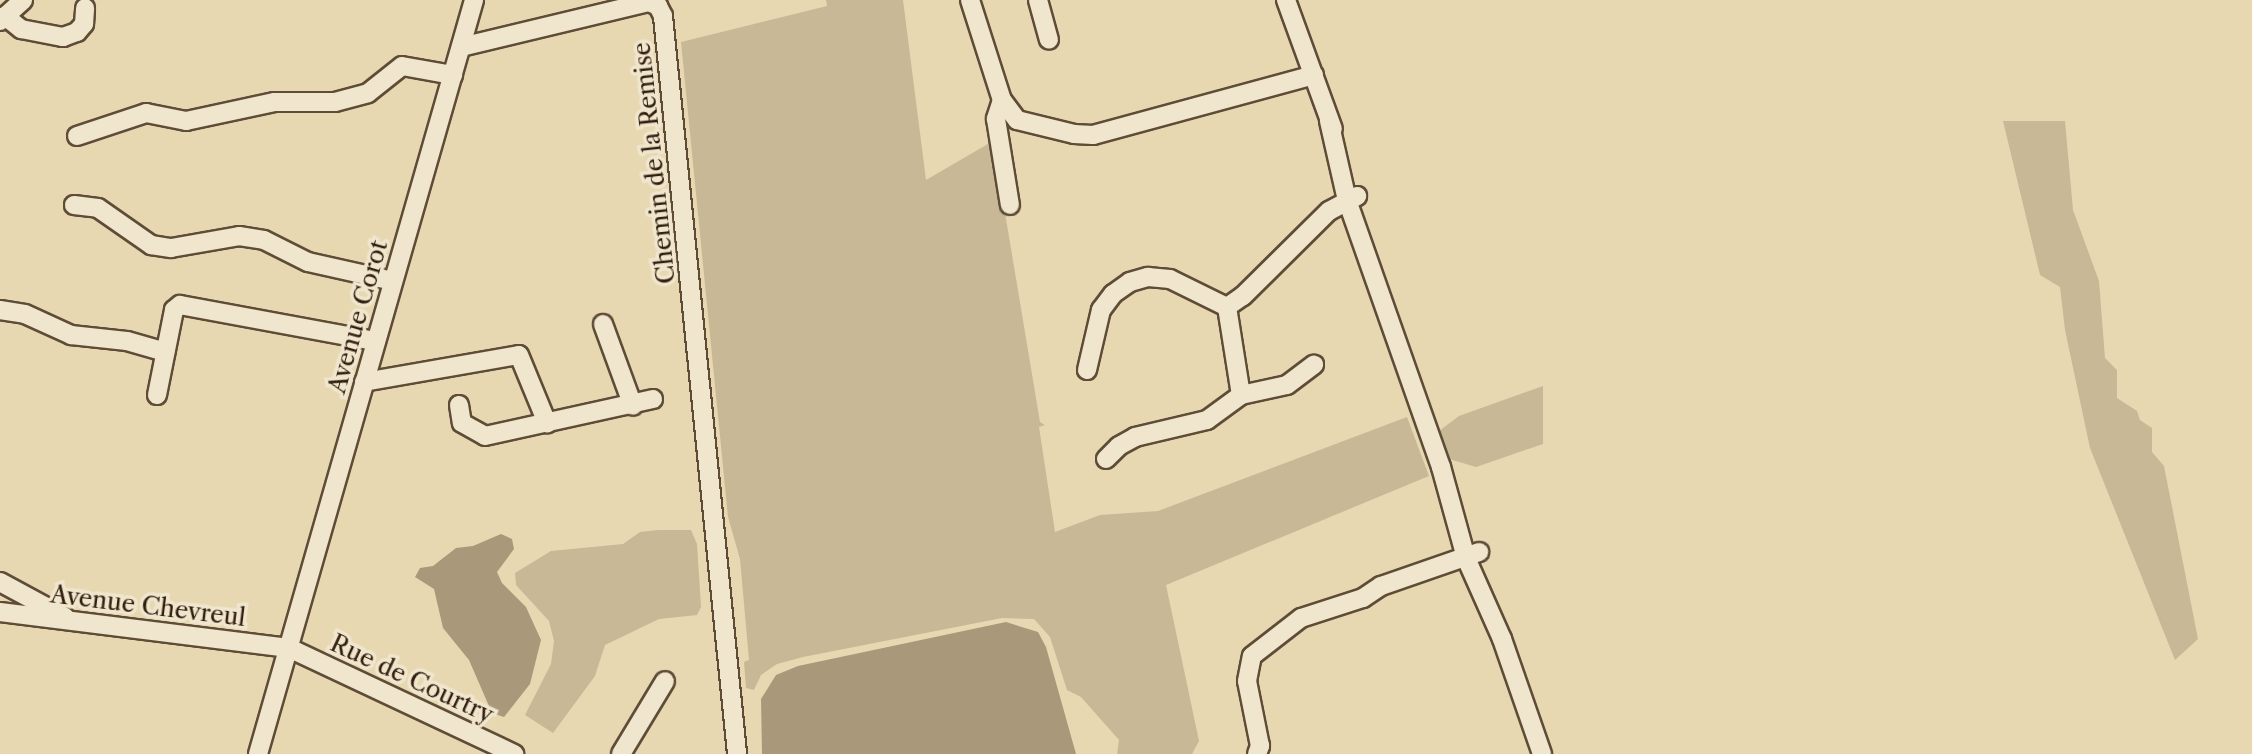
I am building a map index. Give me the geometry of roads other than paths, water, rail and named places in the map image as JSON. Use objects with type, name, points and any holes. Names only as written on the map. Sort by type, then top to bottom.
[{"type":"street","points":[[23,0],[3,18],[21,29],[63,37],[77,32],[84,24],[85,8]]},
{"type":"street","name":"Avenue Corot","points":[[258,754],[474,0]]},
{"type":"street","points":[[970,0],[1002,100],[1017,120],[1093,135],[1314,75]]},
{"type":"street","points":[[1038,0],[1049,40]]},
{"type":"street","points":[[1286,0],[1329,121],[1379,286],[1542,754]]},
{"type":"street","name":"Chemin de la Remise","points":[[461,47],[649,2],[658,6],[663,16],[706,471],[715,518],[737,754]]},
{"type":"street","points":[[77,136],[146,113],[186,121],[275,102],[335,102],[368,93],[402,66],[453,75]]},
{"type":"street","points":[[1002,100],[996,119],[1010,205]]},
{"type":"street","points":[[1227,307],[1243,296],[1329,211],[1352,198]]},
{"type":"street","points":[[74,205],[98,208],[151,245],[171,248],[239,236],[264,240],[308,262],[393,281]]},
{"type":"street","points":[[1087,370],[1101,310],[1113,294],[1130,282],[1148,277],[1170,279],[1227,307]]},
{"type":"street","points":[[157,395],[174,310],[180,305],[375,341]]},
{"type":"street","points":[[1227,307],[1241,395]]},
{"type":"street","points":[[0,310],[25,314],[71,335],[127,341],[165,352]]},
{"type":"street","points":[[603,324],[633,406]]},
{"type":"street","points":[[364,382],[519,355],[547,423]]},
{"type":"street","points":[[1106,459],[1119,446],[1135,437],[1207,420],[1241,395],[1287,385],[1314,365]]},
{"type":"street","points":[[459,405],[462,423],[485,436],[633,406],[653,399]]},
{"type":"street","points":[[1257,754],[1260,746],[1247,681],[1252,656],[1301,618],[1472,555]]},
{"type":"street","points":[[0,582],[27,606]]},
{"type":"street","name":"Avenue Chevreul","points":[[0,612],[27,606],[75,622],[289,648]]},
{"type":"street","name":"Rue de Courtry","points":[[289,648],[514,754]]},
{"type":"street","points":[[621,754],[665,681]]}]
